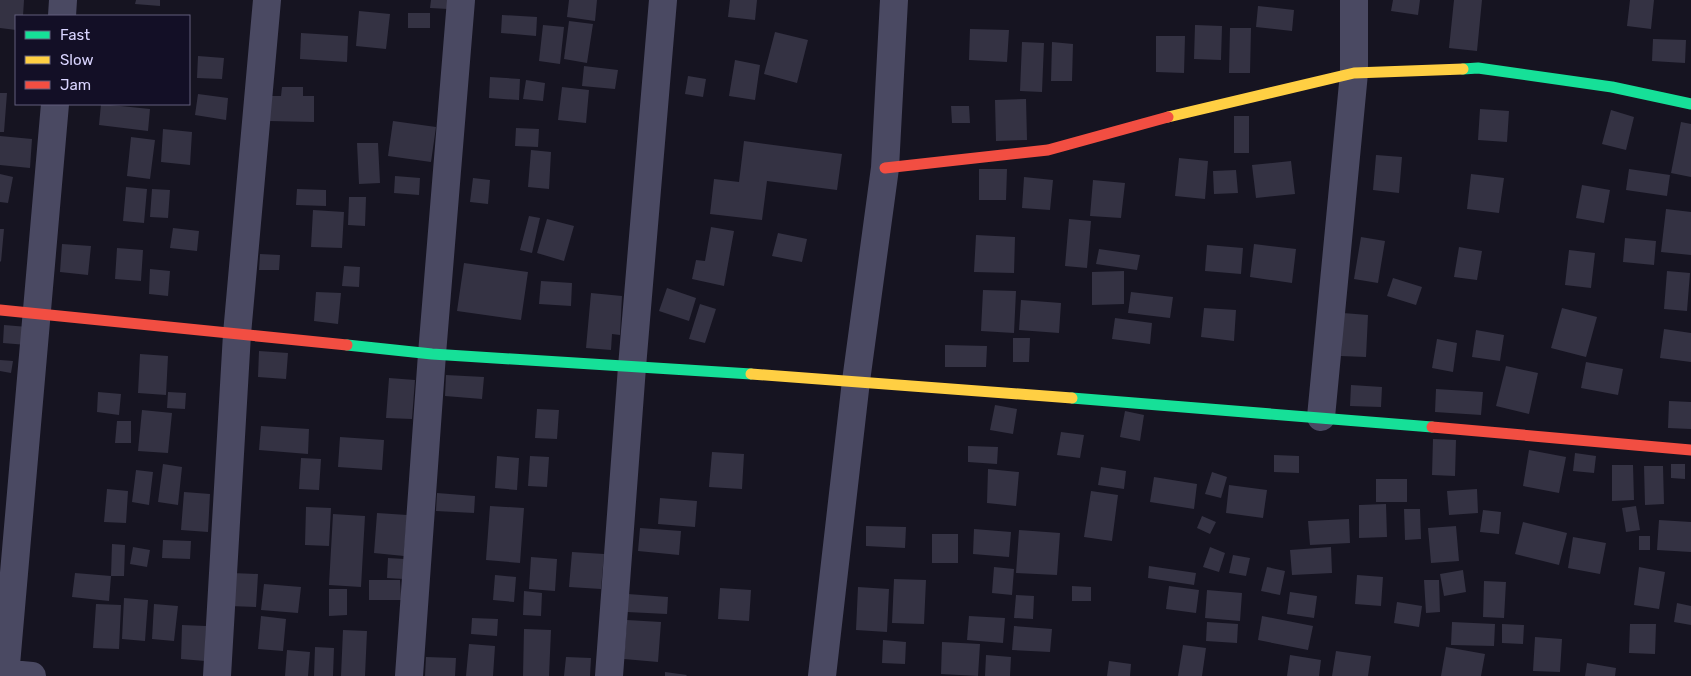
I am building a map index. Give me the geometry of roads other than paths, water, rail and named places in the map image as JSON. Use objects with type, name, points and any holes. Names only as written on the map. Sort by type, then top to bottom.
[{"type":"street","points":[[62,15],[63,0]]},
{"type":"street","points":[[217,676],[237,334],[267,0]]},
{"type":"street","points":[[410,676],[432,354],[461,0]]},
{"type":"street","points":[[609,676],[632,367],[663,0]]},
{"type":"street","points":[[822,676],[856,381],[885,168],[894,0]]},
{"type":"street","points":[[1321,417],[1354,73],[1354,0]]},
{"type":"street","points":[[885,168],[1048,150],[1179,114],[1354,73],[1478,68],[1612,87],[1691,104]]},
{"type":"street","points":[[32,676],[4,674],[38,313],[55,105]]},
{"type":"street","points":[[0,310],[432,354],[856,381],[1321,417],[1691,450]]}]
